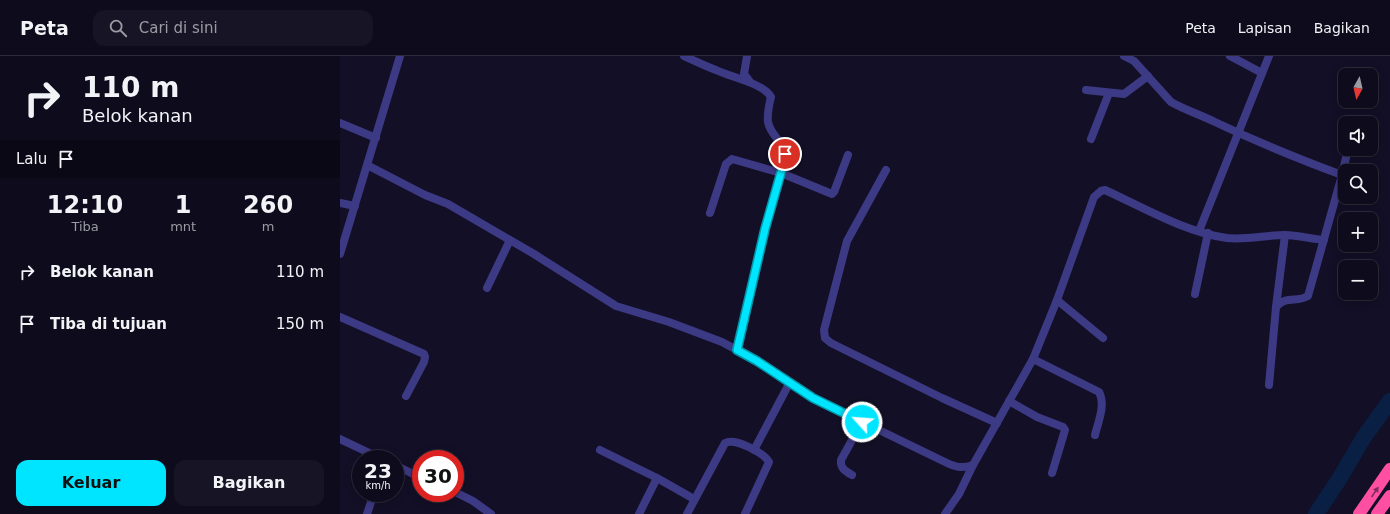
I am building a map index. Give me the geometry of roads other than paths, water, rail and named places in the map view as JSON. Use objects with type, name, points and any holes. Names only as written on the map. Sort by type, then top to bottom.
[{"type":"highway","points":[[1359,514],[1390,469]]},
{"type":"highway","points":[[1378,514],[1390,496]]},
{"type":"street","points":[[340,254],[368,166],[400,56]]},
{"type":"street","points":[[684,56],[717,71],[750,82],[769,94],[771,97],[768,123],[770,129],[784,148],[785,154],[781,173],[765,229],[737,350]]},
{"type":"street","points":[[747,56],[744,74],[750,82]]},
{"type":"street","points":[[1124,56],[1134,61],[1171,102],[1178,106],[1238,134],[1338,173]]},
{"type":"street","points":[[1230,56],[1262,73]]},
{"type":"street","points":[[1199,231],[1269,56]]},
{"type":"street","points":[[1086,90],[1124,94],[1148,76]]},
{"type":"street","points":[[1091,139],[1109,93]]},
{"type":"street","points":[[340,123],[376,138]]},
{"type":"street","points":[[710,213],[726,164],[732,159],[781,173],[832,194],[848,156]]},
{"type":"street","points":[[368,166],[425,195],[448,204],[510,240],[616,306],[669,322],[722,342],[757,361],[813,398],[956,467],[965,468],[973,466]]},
{"type":"street","points":[[886,170],[847,241],[824,330],[825,338],[831,343],[942,398],[997,423]]},
{"type":"street","points":[[1276,307],[1284,300],[1304,298],[1308,296],[1338,189]]},
{"type":"street","points":[[945,514],[959,494],[1033,359],[1057,300],[1094,197],[1101,191],[1106,190],[1182,225],[1208,234],[1234,238],[1285,235],[1324,240]]},
{"type":"street","points":[[340,203],[355,206]]},
{"type":"street","points":[[1195,294],[1208,234]]},
{"type":"street","points":[[1269,386],[1276,307],[1285,235]]},
{"type":"street","points":[[487,288],[510,240]]},
{"type":"street","points":[[1057,300],[1103,338]]},
{"type":"street","points":[[340,317],[424,354],[424,362],[406,396]]},
{"type":"street","points":[[1033,359],[1099,392],[1102,397],[1102,407],[1095,435]]},
{"type":"street","points":[[754,450],[790,382]]},
{"type":"street","points":[[1009,401],[1037,416],[1063,427],[1065,430],[1052,473]]},
{"type":"street","points":[[852,475],[842,469],[840,465],[841,460],[862,422]]},
{"type":"street","points":[[340,439],[363,450]]},
{"type":"street","points":[[687,514],[725,443],[729,441],[754,450],[764,456],[768,462],[745,514]]},
{"type":"street","points":[[600,450],[657,478],[694,499]]},
{"type":"street","points":[[639,514],[657,478]]},
{"type":"street","points":[[464,496],[490,513]]},
{"type":"street","points":[[367,514],[371,502]]},
{"type":"waterway","points":[[1316,514],[1338,481],[1364,437],[1390,401]]}]
